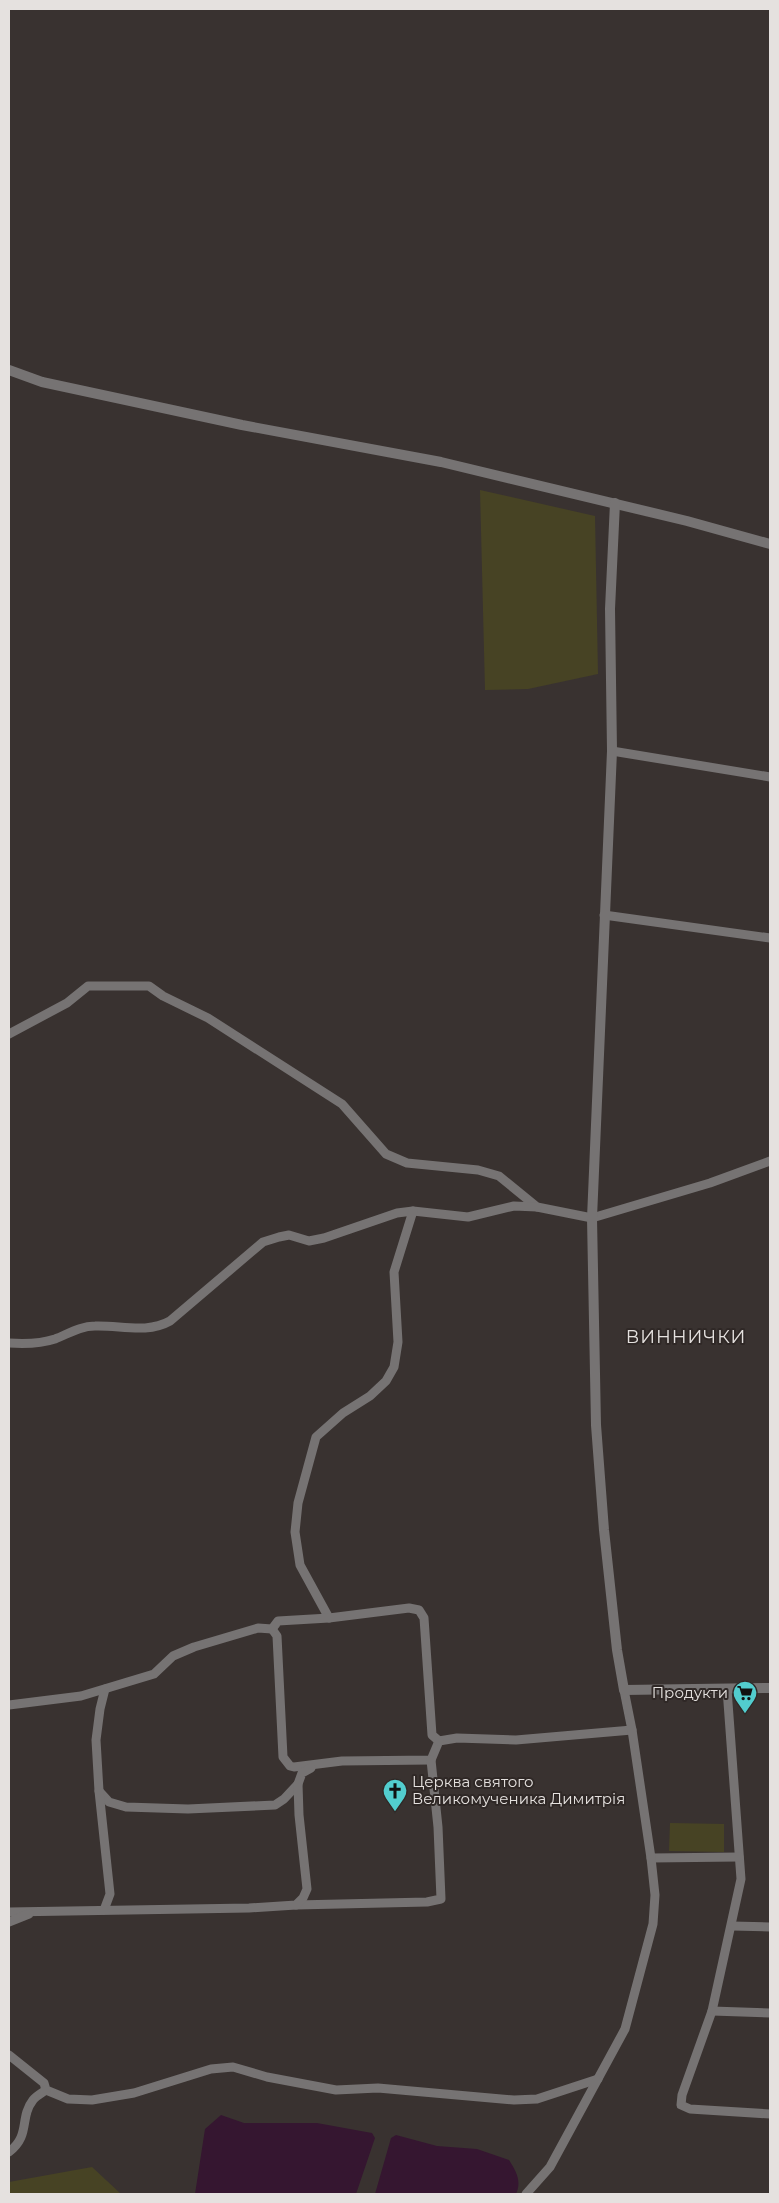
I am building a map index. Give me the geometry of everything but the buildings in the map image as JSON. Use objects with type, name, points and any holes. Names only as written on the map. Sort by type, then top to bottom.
[{"type":"street","points":[[9,370],[42,382],[242,425],[441,462],[615,503],[770,544]]},
{"type":"street","points":[[526,2194],[550,2167],[625,2029],[653,1924],[655,1895],[632,1730],[618,1650],[604,1530],[597,1434],[592,1218],[612,751],[610,609],[612,523],[615,503]]},
{"type":"street","points":[[612,751],[770,777]]},
{"type":"street","points":[[604,915],[770,938]]},
{"type":"street","points":[[9,1034],[66,1003],[88,986],[150,986],[162,996],[208,1018],[342,1104],[386,1154],[407,1163],[478,1170],[499,1176],[537,1206]]},
{"type":"street","points":[[9,1343],[38,1342],[53,1339],[79,1328],[94,1326],[126,1328],[162,1326],[263,1242],[289,1235],[309,1241],[346,1231],[376,1218],[414,1211],[468,1216],[514,1206],[537,1206],[592,1218],[710,1183],[770,1161]]},
{"type":"street","points":[[329,1618],[300,1565],[295,1532],[298,1503],[316,1437],[343,1413],[370,1396],[386,1381],[394,1367],[398,1342],[394,1272],[414,1211]]},
{"type":"street","points":[[272,1629],[278,1621],[329,1618],[409,1608],[419,1610],[424,1618],[432,1736],[439,1741],[457,1738],[516,1740],[632,1730]]},
{"type":"street","points":[[9,1705],[81,1696],[154,1674],[174,1656],[194,1647],[258,1628],[272,1629]]},
{"type":"street","points":[[272,1629],[277,1636],[283,1757],[290,1766],[294,1768],[349,1761],[431,1760]]},
{"type":"street","points":[[624,1690],[770,1688]]},
{"type":"street","points":[[104,1910],[110,1894],[99,1791],[96,1740],[105,1689]]},
{"type":"street","points":[[727,1689],[742,1879],[712,2011],[682,2096],[681,2105],[690,2108],[770,2114]]},
{"type":"street","points":[[9,1912],[249,1908],[428,1902],[441,1898],[438,1827],[431,1760],[439,1741]]},
{"type":"street","points":[[296,1905],[303,1898],[307,1889],[299,1815],[298,1784],[302,1773],[316,1766]]},
{"type":"street","points":[[99,1791],[109,1802],[126,1807],[188,1809],[275,1805],[284,1799],[298,1784]]},
{"type":"street","points":[[651,1858],[739,1857]]},
{"type":"street","points":[[9,1922],[34,1911]]},
{"type":"street","points":[[732,1926],[770,1927]]},
{"type":"street","points":[[712,2011],[770,2013]]},
{"type":"street","points":[[9,2055],[44,2083],[46,2090]]},
{"type":"street","points":[[46,2090],[68,2098],[92,2100],[134,2093],[211,2069],[232,2067],[266,2077],[336,2090],[378,2088],[514,2100],[537,2099],[598,2079]]},
{"type":"street","points":[[9,2152],[18,2145],[24,2131],[26,2115],[34,2098],[46,2090]]},
{"type":"shaded area","points":[[480,490],[595,516],[598,674],[528,689],[485,690]]},
{"type":"shaded area","points":[[670,1823],[724,1824],[724,1852],[669,1851]]},
{"type":"shaded area","points":[[221,2115],[244,2123],[317,2123],[372,2133],[375,2138],[356,2194],[195,2194],[205,2129]]},
{"type":"shaded area","points":[[396,2135],[437,2146],[477,2149],[509,2160],[518,2180],[516,2194],[375,2194],[391,2138]]},
{"type":"shaded area","points":[[92,2167],[121,2194],[9,2194],[9,2182]]},
{"type":"place","name":"Продукти","points":[[745,1714]]},
{"type":"place","name":"Церква святого Великомученика Димитрія","points":[[395,1812]]},
{"type":"district","name":"ВИННИЧКИ","points":[[686,1337]]}]
